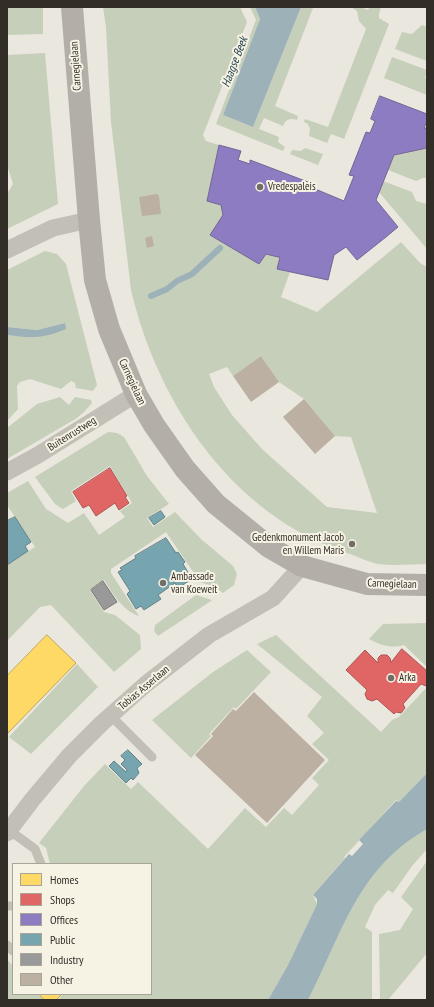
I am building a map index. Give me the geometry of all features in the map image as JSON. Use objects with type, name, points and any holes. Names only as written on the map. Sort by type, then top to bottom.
[{"type":"main road","name":"Carnegielaan","points":[[72,7],[89,220],[96,280],[109,329],[136,394],[154,425],[185,469],[216,504],[269,547],[302,566],[367,584],[427,585]]},
{"type":"street","points":[[7,250],[53,228],[89,220]]},
{"type":"street","name":"Buitenrustweg","points":[[7,472],[38,455],[136,394]]},
{"type":"street","name":"Tobias Asserlaan","points":[[8,832],[69,756],[146,684],[209,635],[273,598],[302,566]]},
{"type":"lane","points":[[111,716],[152,757]]},
{"type":"lane","points":[[8,832],[35,848],[41,863]]},
{"type":"green space","points":[[7,7],[43,7],[43,34],[7,35]]},
{"type":"green space","points":[[103,7],[240,7],[247,22],[203,135],[206,141],[219,145],[207,201],[221,205],[223,215],[210,235],[259,264],[266,254],[280,257],[277,269],[290,272],[281,297],[317,312],[401,242],[420,263],[427,267],[427,564],[378,564],[347,553],[306,535],[269,512],[235,483],[206,450],[181,413],[160,374],[143,332],[131,290],[111,122],[106,27]],"holes":[[[261,356],[279,382],[304,399],[335,436],[351,437],[377,513],[327,507],[262,449],[232,415],[214,387],[209,374],[227,367],[233,376]]]},
{"type":"green space","points":[[250,7],[255,7],[260,19],[223,115],[253,127],[301,7],[323,7],[313,8],[275,106],[298,116],[297,120],[288,120],[283,126],[264,118],[259,129],[279,137],[278,142],[285,147],[283,151],[216,124],[256,20]]},
{"type":"green space","points":[[351,7],[360,7],[368,10],[370,7],[381,7],[379,18],[389,24],[344,139],[331,134],[327,143],[309,136],[310,129],[308,124],[304,122],[305,119],[328,127],[366,29],[359,21],[357,11]]},
{"type":"green space","points":[[422,25],[427,27],[427,61],[395,49],[402,32],[412,34]]},
{"type":"green space","points":[[45,53],[58,204],[7,229],[7,194],[13,184],[7,165],[7,55]]},
{"type":"green space","points":[[392,57],[427,70],[425,78],[427,79],[427,95],[384,78]]},
{"type":"green space","points":[[305,148],[323,154],[318,165],[290,154],[292,150],[301,151]]},
{"type":"green space","points":[[427,148],[427,178],[416,181],[388,170],[394,155]]},
{"type":"green space","points":[[383,181],[412,192],[416,201],[427,204],[427,249],[379,192]]},
{"type":"green space","points":[[45,251],[57,254],[66,264],[97,385],[93,391],[76,388],[75,383],[71,381],[61,389],[30,379],[20,382],[17,386],[18,409],[7,421],[7,335],[37,337],[65,323],[37,330],[7,327],[7,270]]},
{"type":"green space","points":[[60,397],[69,405],[75,397],[91,400],[92,403],[77,418],[7,459],[7,428],[37,404]]},
{"type":"green space","points":[[108,432],[117,433],[124,437],[147,476],[169,504],[147,518],[153,527],[175,512],[201,539],[233,566],[237,574],[234,585],[223,593],[215,587],[200,582],[166,532],[111,569],[111,573],[139,616],[133,614],[123,606],[104,580],[90,590],[104,612],[115,615],[140,635],[141,649],[114,672],[51,605],[40,607],[7,641],[7,565],[35,547],[7,505],[7,493],[28,481],[46,509],[68,523],[84,513],[99,535],[125,517],[120,511],[132,503],[110,466],[71,491],[76,501],[63,509],[55,504],[35,477]]},
{"type":"green space","points":[[196,595],[212,600],[217,597],[158,636],[154,631],[155,625]]},
{"type":"green space","points":[[427,623],[427,667],[404,645],[395,647],[386,646],[369,639],[383,624]]},
{"type":"green space","points":[[276,635],[381,732],[392,720],[399,717],[427,687],[427,773],[399,802],[396,800],[344,857],[345,858],[313,895],[317,904],[288,965],[268,1000],[58,1000],[62,995],[152,995],[152,863],[50,863],[46,848],[39,843],[84,786],[105,764],[131,789],[138,782],[208,849],[245,808],[266,827],[284,808],[292,815],[319,785],[312,778],[329,760],[312,744],[324,733],[307,716],[322,697],[257,644]]},
{"type":"green space","points":[[247,650],[271,672],[236,709],[234,707],[209,734],[211,736],[191,758],[152,720],[213,672]]},
{"type":"green space","points":[[77,664],[98,687],[31,754],[9,737]]},
{"type":"green space","points":[[427,829],[427,849],[412,866],[393,893],[388,890],[375,905],[365,927],[372,932],[372,1000],[308,1000],[342,927],[367,883],[383,864],[403,845]]},
{"type":"green space","points":[[427,861],[427,953],[388,1000],[380,1000],[379,934],[400,930],[413,909],[401,897]]},
{"type":"green space","points":[[7,959],[12,965],[12,995],[40,995],[44,1000],[7,1000]]},
{"type":"water","points":[[255,7],[301,7],[253,127],[223,115],[260,19]]},
{"type":"water","points":[[65,323],[66,329],[50,335],[23,337],[7,335],[7,327],[37,330]]},
{"type":"water","points":[[427,773],[427,829],[403,845],[383,864],[367,883],[342,927],[308,1000],[268,1000],[288,965],[317,904],[317,899],[313,895],[349,854],[352,856],[363,844],[359,840],[396,801],[399,802]]},
{"type":"building: Homes","points":[[47,635],[76,663],[7,734],[7,676]]},
{"type":"building: Homes","points":[[40,995],[61,995],[56,1000],[45,1000]]},
{"type":"building: Shops","points":[[110,468],[127,496],[125,497],[129,503],[119,510],[115,503],[96,516],[89,505],[83,508],[73,492]]},
{"type":"building: Shops","name":"Arka","points":[[402,649],[427,671],[427,685],[421,684],[403,704],[405,708],[401,713],[396,712],[394,714],[377,699],[372,701],[367,699],[365,694],[367,690],[346,670],[365,650],[378,663],[378,658],[381,655],[387,655],[391,662]]},
{"type":"building: Offices","name":"Vredespaleis","points":[[380,96],[427,114],[427,121],[424,128],[427,128],[427,148],[394,155],[376,200],[398,227],[386,237],[357,260],[346,247],[334,255],[328,280],[277,269],[280,257],[266,254],[259,264],[210,235],[223,215],[221,205],[207,201],[219,145],[241,151],[238,160],[250,164],[250,160],[308,182],[308,186],[344,201],[354,176],[349,175],[366,132],[370,133],[375,121],[371,119]]},
{"type":"building: Public","points":[[161,511],[165,517],[154,525],[149,518]]},
{"type":"building: Public","points":[[15,517],[31,542],[25,546],[28,551],[7,565],[7,521]]},
{"type":"building: Public","points":[[166,538],[176,553],[178,552],[185,562],[183,564],[192,579],[178,588],[175,583],[158,595],[161,599],[144,610],[141,606],[136,609],[127,594],[130,591],[118,572],[122,570],[120,568],[136,558],[135,556]]},
{"type":"building: Public","points":[[128,750],[142,764],[137,768],[139,773],[133,780],[131,778],[126,783],[109,766],[114,761],[126,772],[127,770],[121,764],[125,760],[121,756]]},
{"type":"building: Industry","points":[[103,581],[117,602],[104,610],[91,590]]},
{"type":"building: Other","points":[[157,194],[159,196],[161,214],[142,216],[139,197]]},
{"type":"building: Other","points":[[152,236],[154,246],[147,248],[145,238]]},
{"type":"building: Other","points":[[261,356],[279,382],[251,402],[233,376]]},
{"type":"building: Other","points":[[304,399],[335,436],[315,454],[283,417]]},
{"type":"building: Other","points":[[254,692],[325,760],[267,823],[195,755],[213,736],[211,734],[233,709],[236,711]]},
{"type":"waterway","name":"Haagse Beek","points":[[151,296],[167,289],[177,281],[192,274],[220,248]]},
{"type":"place","name":"Vredespaleis","points":[[260,187]]},
{"type":"place","name":"Gedenkmonument Jacob en Willem Maris","points":[[352,544]]},
{"type":"place","name":"Ambassade van Koeweit","points":[[163,583]]},
{"type":"place","name":"Arka","points":[[391,678]]}]
